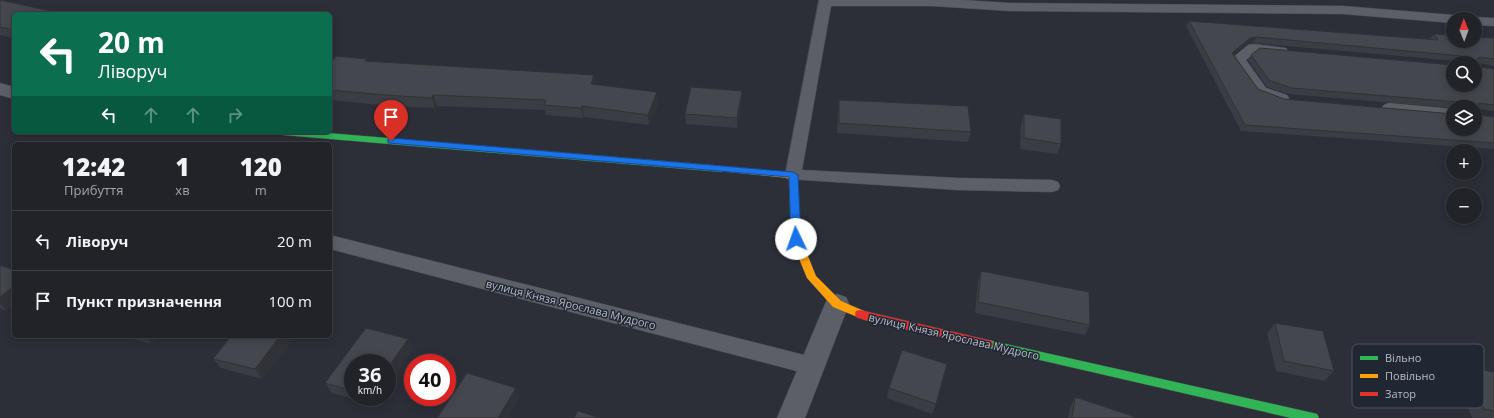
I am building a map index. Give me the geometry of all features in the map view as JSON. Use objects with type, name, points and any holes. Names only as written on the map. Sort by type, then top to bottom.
[{"type":"street","points":[[0,89],[12,92]]},
{"type":"street","points":[[307,134],[793,175]]},
{"type":"street","name":"вулиця Князя Ярослава Мудрого","points":[[793,175],[796,239],[812,278],[837,304],[868,317],[1313,418]]},
{"type":"street","points":[[791,418],[837,304]]},
{"type":"lane","points":[[1052,186],[958,184],[793,175],[826,1],[932,2],[1010,7],[1342,10],[1446,18]]},
{"type":"lane","points":[[1482,21],[1494,22]]},
{"type":"lane","points":[[1291,52],[1253,48],[1238,58],[1261,91],[1286,100],[1294,100]]},
{"type":"lane","points":[[1374,107],[1446,113]]},
{"type":"lane","name":"вулиця Князя Ярослава Мудрого","points":[[332,243],[812,366]]},
{"type":"building","points":[[0,0],[56,12],[12,12],[12,30],[0,27]]},
{"type":"building","points":[[1189,21],[1438,40],[1434,34],[1446,35],[1446,48],[1482,48],[1482,37],[1494,38],[1494,59],[1482,57],[1482,56],[1462,56],[1256,37],[1250,38],[1232,53],[1258,89],[1284,99],[1446,113],[1446,136],[1482,136],[1482,115],[1494,117],[1494,143],[1245,125]]},
{"type":"building","points":[[1260,48],[1446,64],[1446,92],[1482,92],[1482,68],[1494,69],[1494,105],[1482,103],[1482,100],[1446,101],[1292,88],[1270,81],[1251,55]]},
{"type":"building","points":[[336,56],[367,59],[365,61],[594,75],[591,84],[657,92],[648,115],[582,106],[581,108],[544,105],[546,100],[433,95],[432,98],[332,90],[332,61]]},
{"type":"building","points":[[691,87],[742,91],[737,118],[685,114]]},
{"type":"building","points":[[839,100],[968,106],[971,132],[839,123]]},
{"type":"building","points":[[1024,114],[1061,119],[1061,144],[1024,138]]},
{"type":"building","points":[[0,265],[12,269],[12,288],[0,297]]},
{"type":"building","points":[[981,271],[1089,292],[1090,325],[978,302]]},
{"type":"building","points":[[1275,323],[1323,331],[1334,371],[1284,361]]},
{"type":"building","points":[[366,328],[408,339],[396,356],[396,354],[347,354]]},
{"type":"building","points":[[229,338],[278,338],[255,369],[213,359]]},
{"type":"building","points":[[902,350],[947,364],[936,404],[889,388]]},
{"type":"building","points":[[344,358],[344,388],[325,383]]},
{"type":"building","points":[[1484,370],[1494,372],[1494,411],[1484,409]]},
{"type":"building","points":[[467,373],[516,388],[498,418],[437,418],[445,406],[456,406],[456,390]]},
{"type":"building","points":[[1075,397],[1138,418],[1072,418]]},
{"type":"building","points":[[578,411],[600,418],[574,418]]},
{"type":"traffic: fast","points":[[307,134],[722,169]]},
{"type":"traffic: fast","points":[[988,344],[1313,418]]},
{"type":"traffic: slow","points":[[722,169],[793,175],[796,239],[812,278],[837,304],[860,314]]},
{"type":"traffic: jam","points":[[860,314],[988,344]]},
{"type":"route","points":[[391,141],[793,175],[796,239]]}]
